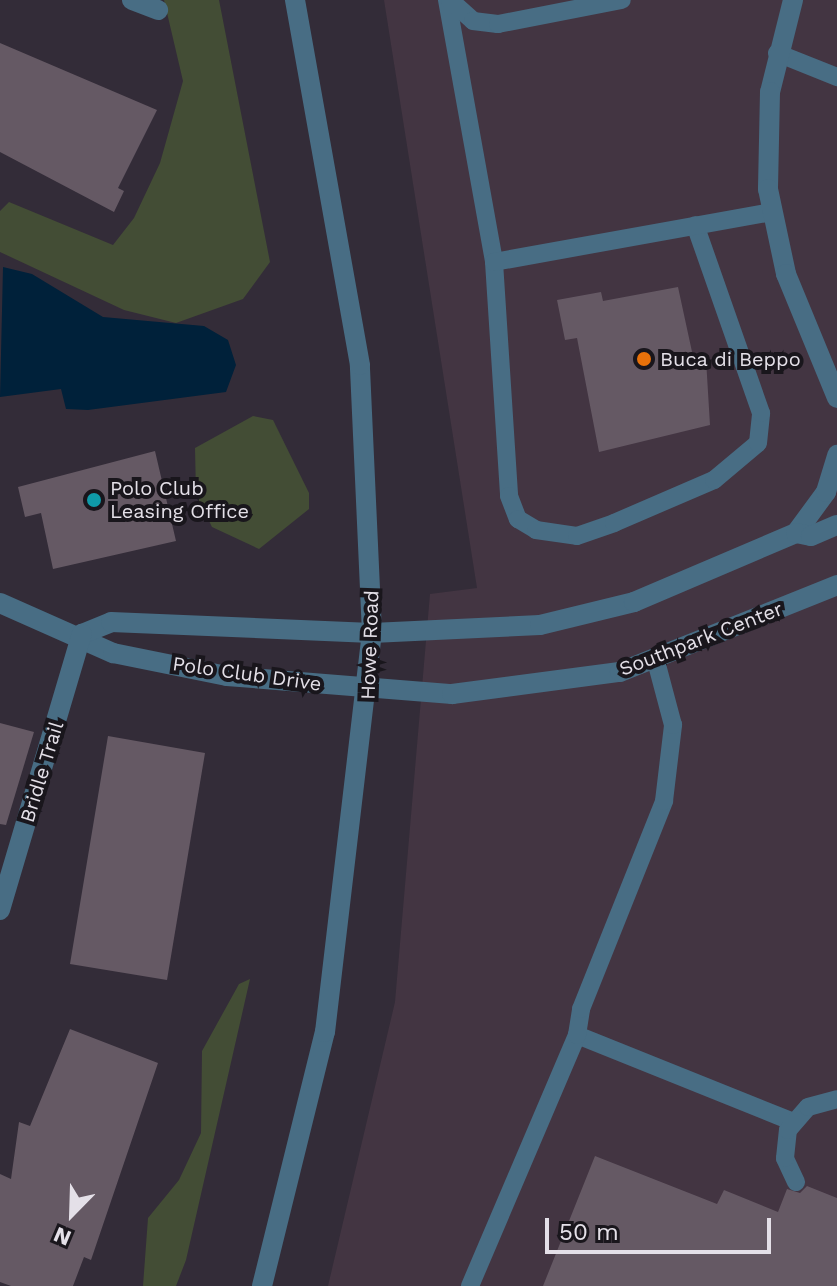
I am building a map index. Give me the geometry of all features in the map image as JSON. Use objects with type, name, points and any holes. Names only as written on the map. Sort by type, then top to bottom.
[{"type":"street","points":[[132,0],[158,10]]},
{"type":"street","name":"Howe Road","points":[[262,1286],[325,1032],[370,689],[372,633],[360,365],[295,0]]},
{"type":"street","points":[[787,2],[766,135],[772,212],[786,274],[837,398]]},
{"type":"street","points":[[372,633],[524,626],[587,615],[796,533],[826,492],[837,455]]},
{"type":"street","points":[[796,533],[811,536],[837,525]]},
{"type":"street","name":"Southpark Center","points":[[370,689],[531,689],[656,661],[837,585]]},
{"type":"street","name":"Polo Club Drive","points":[[0,603],[82,634],[113,653],[227,676],[370,689]]},
{"type":"street","name":"Polo Club Drive","points":[[82,634],[93,624],[125,622],[372,633]]},
{"type":"street","name":"Bridle Trail","points":[[0,910],[82,634]]},
{"type":"lane","points":[[448,0],[473,21],[498,24],[622,0]]},
{"type":"lane","points":[[448,0],[494,262],[510,504],[536,530],[577,536],[714,480],[745,458],[760,437],[761,413],[695,225]]},
{"type":"lane","points":[[777,53],[837,77]]},
{"type":"lane","points":[[494,262],[772,212]]},
{"type":"lane","points":[[470,1286],[577,1035],[581,1009],[667,792],[673,725],[656,661]]},
{"type":"lane","points":[[577,1035],[793,1122]]},
{"type":"lane","points":[[796,1182],[784,1148],[793,1122],[808,1107],[837,1099]]},
{"type":"shaded area","points":[[384,0],[837,0],[837,1286],[328,1286],[395,1002],[430,594],[477,588]]},
{"type":"green space","points":[[164,0],[219,0],[270,262],[243,299],[176,323],[124,310],[0,252],[0,211],[9,202],[113,245],[134,218],[160,163],[183,81]]},
{"type":"green space","points":[[253,416],[273,420],[309,493],[309,509],[259,549],[212,527],[196,494],[195,448]]},
{"type":"green space","points":[[250,979],[186,1260],[176,1286],[143,1286],[148,1218],[179,1180],[201,1133],[202,1051],[239,984]]},
{"type":"water","points":[[3,267],[32,274],[103,317],[204,326],[228,340],[236,365],[226,392],[88,410],[66,409],[61,389],[0,397]]},
{"type":"building","points":[[0,43],[157,110],[118,188],[124,191],[114,212],[0,152]]},
{"type":"building","points":[[678,287],[694,361],[706,359],[710,425],[599,452],[577,338],[565,340],[557,300],[601,292],[603,301]]},
{"type":"building","name":"Polo Club Leasing Office","points":[[155,451],[176,541],[53,569],[41,513],[25,517],[18,487]]},
{"type":"building","points":[[0,723],[34,732],[6,825],[0,824]]},
{"type":"building","points":[[108,736],[205,753],[167,980],[70,964]]},
{"type":"building","points":[[70,1029],[158,1063],[91,1260],[84,1257],[73,1286],[11,1286],[0,1282],[0,1174],[11,1179],[19,1122],[30,1126]]},
{"type":"building","points":[[595,1156],[717,1204],[724,1190],[778,1212],[787,1189],[800,1193],[807,1186],[837,1198],[837,1286],[543,1286]]},
{"type":"place","name":"Buca di Beppo","points":[[644,359]]},
{"type":"place","name":"Polo Club Leasing Office","points":[[94,500]]}]
